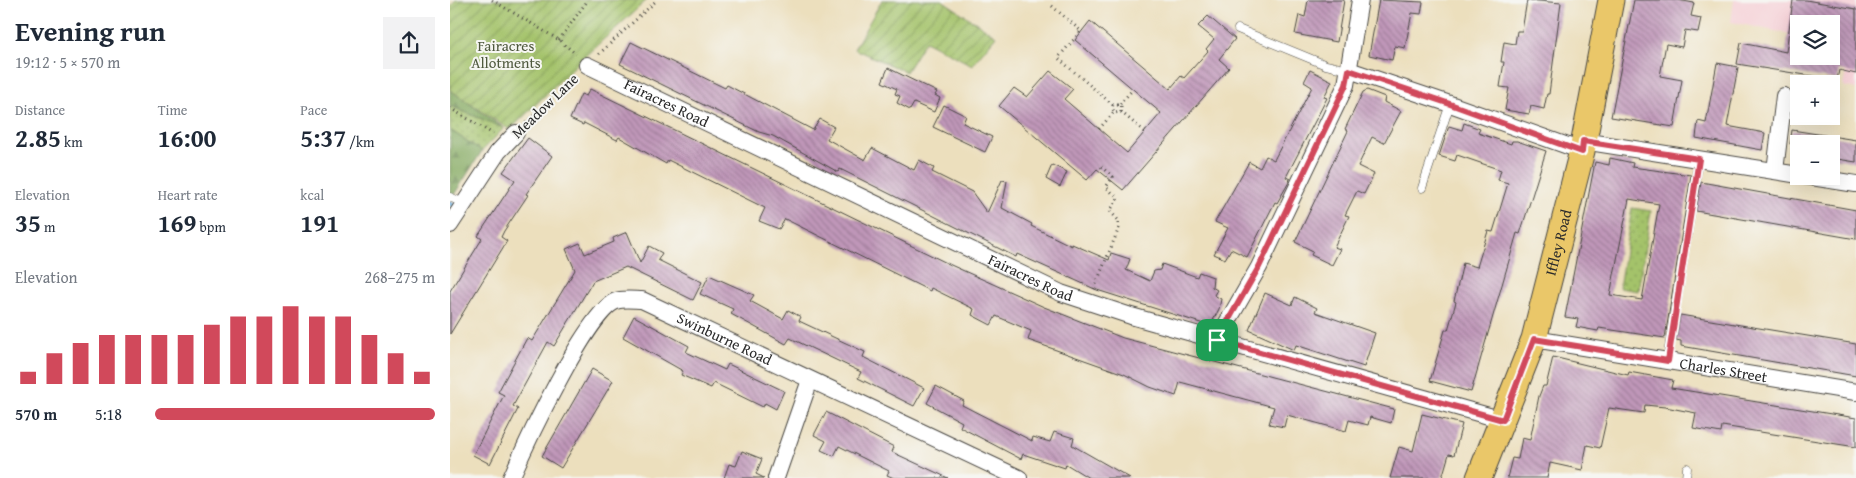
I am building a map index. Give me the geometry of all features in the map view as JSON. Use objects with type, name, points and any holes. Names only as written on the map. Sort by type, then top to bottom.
[{"type":"main road","name":"Iffley Road","points":[[1478,478],[1503,420],[1534,339],[1582,146],[1610,0]]},
{"type":"street","points":[[1217,340],[1259,267],[1346,85],[1360,0]]},
{"type":"street","name":"Fairacres Road","points":[[587,65],[1061,293],[1217,340],[1503,420]]},
{"type":"street","points":[[1349,70],[1582,146],[1699,159],[1790,174]]},
{"type":"street","points":[[1775,172],[1784,96]]},
{"type":"street","name":"Meadow Lane","points":[[450,225],[456,200],[511,138]]},
{"type":"street","points":[[1840,181],[1856,184]]},
{"type":"street","name":"Swinburne Road","points":[[511,478],[557,382],[597,318],[615,301],[642,300],[1019,478]]},
{"type":"street","name":"Charles Street","points":[[1534,339],[1856,392]]},
{"type":"street","points":[[776,478],[810,380]]},
{"type":"lane","points":[[1238,29],[1326,65],[1349,70]]},
{"type":"lane","points":[[1422,188],[1450,104]]},
{"type":"lane","points":[[1668,361],[1699,159]]},
{"type":"lane","points":[[1686,478],[1687,468]]},
{"type":"path","points":[[492,0],[558,40],[587,65]]},
{"type":"path","points":[[558,40],[588,0]]},
{"type":"path","name":"Meadow Lane","points":[[511,138],[657,0]]},
{"type":"path","points":[[1052,6],[1080,31],[1058,58],[1113,105],[1114,112]]},
{"type":"path","points":[[1113,105],[1120,104],[1133,89]]},
{"type":"path","points":[[1120,104],[1121,112]]},
{"type":"path","points":[[450,108],[511,138]]},
{"type":"path","points":[[1099,129],[1114,112],[1121,112],[1145,132]]},
{"type":"path","points":[[1087,302],[1119,228],[1119,221],[1110,211],[1118,198],[1106,187],[1113,177],[1098,164]]},
{"type":"shaded area","points":[[1734,0],[1856,0],[1856,89],[1843,86],[1851,46],[1840,34],[1840,15],[1790,15],[1790,34],[1731,22]]},
{"type":"green space","name":"Fairacres Allotments","points":[[456,0],[647,0],[582,59],[510,130],[450,90],[450,8]]},
{"type":"green space","points":[[882,0],[942,0],[996,36],[972,65],[925,41],[906,72],[854,49]]},
{"type":"green space","points":[[450,90],[504,128],[450,106]]},
{"type":"green space","points":[[450,106],[504,128],[482,151],[450,130]]},
{"type":"green space","points":[[450,130],[482,151],[450,201]]},
{"type":"green space","points":[[1632,208],[1651,211],[1638,291],[1619,288]]},
{"type":"building","points":[[1308,0],[1344,0],[1337,42],[1295,34],[1299,15],[1305,17]]},
{"type":"building","points":[[1379,0],[1423,2],[1421,14],[1412,13],[1405,48],[1395,46],[1392,60],[1369,55]]},
{"type":"building","points":[[1527,0],[1561,3],[1549,94],[1547,94],[1544,109],[1531,106],[1529,114],[1505,110],[1509,88],[1500,87],[1504,62],[1501,62],[1504,42],[1515,44],[1517,31],[1522,31]]},
{"type":"building","points":[[1634,0],[1678,0],[1694,3],[1691,16],[1701,18],[1698,32],[1685,30],[1682,47],[1666,44],[1660,76],[1682,80],[1674,127],[1611,117]]},
{"type":"building","points":[[1793,0],[1806,0],[1856,9],[1856,74],[1839,70],[1838,75],[1806,75],[1737,64],[1741,43],[1786,52],[1790,22],[1790,65],[1840,65],[1840,15],[1791,15]]},
{"type":"building","points":[[1208,16],[1235,39],[1219,59],[1229,68],[1123,190],[1097,169],[1087,180],[999,106],[1014,88],[1027,97],[1050,71],[1073,89],[1064,99],[1127,153],[1161,113],[1075,40],[1090,21],[1170,89],[1181,76],[1184,78],[1208,51],[1206,49],[1214,39],[1198,26]]},
{"type":"building","points":[[631,42],[725,88],[727,85],[813,130],[820,119],[834,127],[827,139],[865,160],[872,148],[914,170],[919,160],[934,168],[932,172],[972,192],[987,213],[1002,180],[1007,181],[1002,208],[1032,224],[1031,226],[1072,246],[1072,244],[1109,260],[1111,253],[1130,259],[1126,270],[1150,281],[1154,271],[1160,270],[1162,264],[1197,277],[1199,272],[1213,277],[1212,287],[1217,290],[1214,295],[1221,299],[1219,309],[1210,326],[1097,290],[1017,254],[1016,257],[840,169],[838,172],[773,136],[759,132],[620,64]]},
{"type":"building","points":[[1717,63],[1738,67],[1727,126],[1765,133],[1762,150],[1696,138],[1698,121],[1706,123]]},
{"type":"building","points":[[888,68],[937,92],[935,95],[940,98],[934,112],[914,103],[910,110],[897,103],[900,96],[895,94],[897,89],[882,82]]},
{"type":"building","points":[[1310,70],[1332,81],[1324,97],[1327,98],[1286,177],[1290,179],[1289,182],[1277,203],[1275,202],[1247,257],[1231,249],[1225,259],[1214,254],[1228,228],[1215,222],[1249,162],[1260,168],[1266,156],[1274,160],[1312,87],[1304,82]]},
{"type":"building","points":[[590,89],[953,266],[1044,307],[1123,338],[1394,409],[1391,423],[1370,417],[1368,425],[1349,420],[1346,431],[1287,415],[1284,427],[1269,424],[1274,407],[1180,382],[1176,396],[1150,387],[1124,374],[1028,340],[1031,331],[996,316],[991,325],[972,315],[974,309],[931,288],[930,291],[785,219],[779,229],[759,221],[765,208],[668,160],[666,164],[619,137],[617,140],[584,123],[583,125],[570,119],[581,94],[586,96]]},
{"type":"building","points":[[1367,90],[1385,97],[1384,102],[1401,111],[1384,143],[1372,137],[1358,166],[1374,174],[1364,194],[1357,191],[1345,215],[1349,216],[1334,247],[1340,249],[1332,265],[1311,255],[1313,251],[1295,242],[1348,131],[1345,129],[1363,92]]},
{"type":"building","points":[[944,105],[966,116],[963,123],[992,137],[985,152],[933,127]]},
{"type":"building","points":[[1464,123],[1480,129],[1478,133],[1511,144],[1512,141],[1517,141],[1546,151],[1520,234],[1517,233],[1471,392],[1430,381],[1445,330],[1448,330],[1456,302],[1454,301],[1463,263],[1477,267],[1488,231],[1493,232],[1508,183],[1498,180],[1501,170],[1457,155],[1455,161],[1439,156],[1449,126],[1462,130]]},
{"type":"building","points":[[1792,130],[1824,135],[1791,135]]},
{"type":"building","points":[[528,138],[552,156],[504,231],[501,237],[507,241],[450,334],[450,291],[482,239],[478,236],[515,180],[503,172]]},
{"type":"building","points":[[1840,138],[1856,140],[1856,162],[1840,159]]},
{"type":"building","points":[[1610,158],[1633,163],[1632,167],[1691,175],[1665,338],[1599,328],[1598,331],[1576,327],[1578,319],[1565,317],[1595,162],[1609,165]],"holes":[[[1629,199],[1659,204],[1642,300],[1610,295]]]},
{"type":"building","points":[[1052,165],[1067,172],[1060,187],[1046,179]]},
{"type":"building","points":[[1701,182],[1856,210],[1856,239],[1696,211]]},
{"type":"building","points":[[627,232],[640,263],[649,246],[662,253],[658,260],[702,282],[693,300],[626,267],[593,281],[554,346],[548,342],[513,406],[518,409],[490,464],[473,455],[504,395],[498,392],[527,338],[532,341],[575,270],[566,249],[580,243],[585,254],[614,242],[613,238]]},
{"type":"building","points":[[709,275],[754,295],[750,301],[783,319],[788,310],[801,317],[799,321],[865,352],[863,357],[924,388],[914,406],[858,378],[861,372],[790,338],[786,344],[731,314],[733,309],[700,294]]},
{"type":"building","points":[[1265,293],[1292,305],[1295,297],[1317,308],[1315,312],[1375,333],[1364,367],[1296,345],[1294,350],[1249,330]]},
{"type":"building","points":[[1680,315],[1856,344],[1856,376],[1681,346],[1681,341],[1676,340]]},
{"type":"building","points":[[634,316],[689,346],[686,352],[725,370],[728,364],[784,391],[776,409],[765,403],[763,407],[714,383],[711,388],[681,375],[683,371],[623,337]]},
{"type":"building","points":[[1553,357],[1628,375],[1629,372],[1673,380],[1671,388],[1856,418],[1856,447],[1722,426],[1721,433],[1693,428],[1696,413],[1665,407],[1645,405],[1644,413],[1609,408],[1600,448],[1587,445],[1582,470],[1550,463],[1547,478],[1507,478],[1512,458],[1518,459],[1522,438],[1530,440],[1539,396],[1543,386],[1546,386]]},
{"type":"building","points":[[592,369],[613,381],[561,468],[542,456]]},
{"type":"building","points":[[936,386],[964,401],[962,405],[1032,441],[1033,437],[1050,442],[1054,432],[1074,438],[1072,445],[1130,478],[1089,478],[1066,464],[1065,468],[1023,454],[1021,459],[960,427],[962,422],[927,403]]},
{"type":"building","points":[[826,412],[894,447],[892,452],[948,478],[894,478],[887,475],[889,471],[839,446],[834,456],[821,450],[826,441],[814,435]]},
{"type":"building","points":[[1422,414],[1462,424],[1454,455],[1449,454],[1442,478],[1390,478],[1399,447],[1413,451]]},
{"type":"building","points":[[742,451],[762,459],[756,474],[764,478],[724,478],[729,464],[736,466]]},
{"type":"route","points":[[1349,70],[1582,152],[1583,141],[1699,159],[1668,361],[1534,339],[1503,420],[1217,340],[1259,267],[1346,85],[1349,70]]}]
